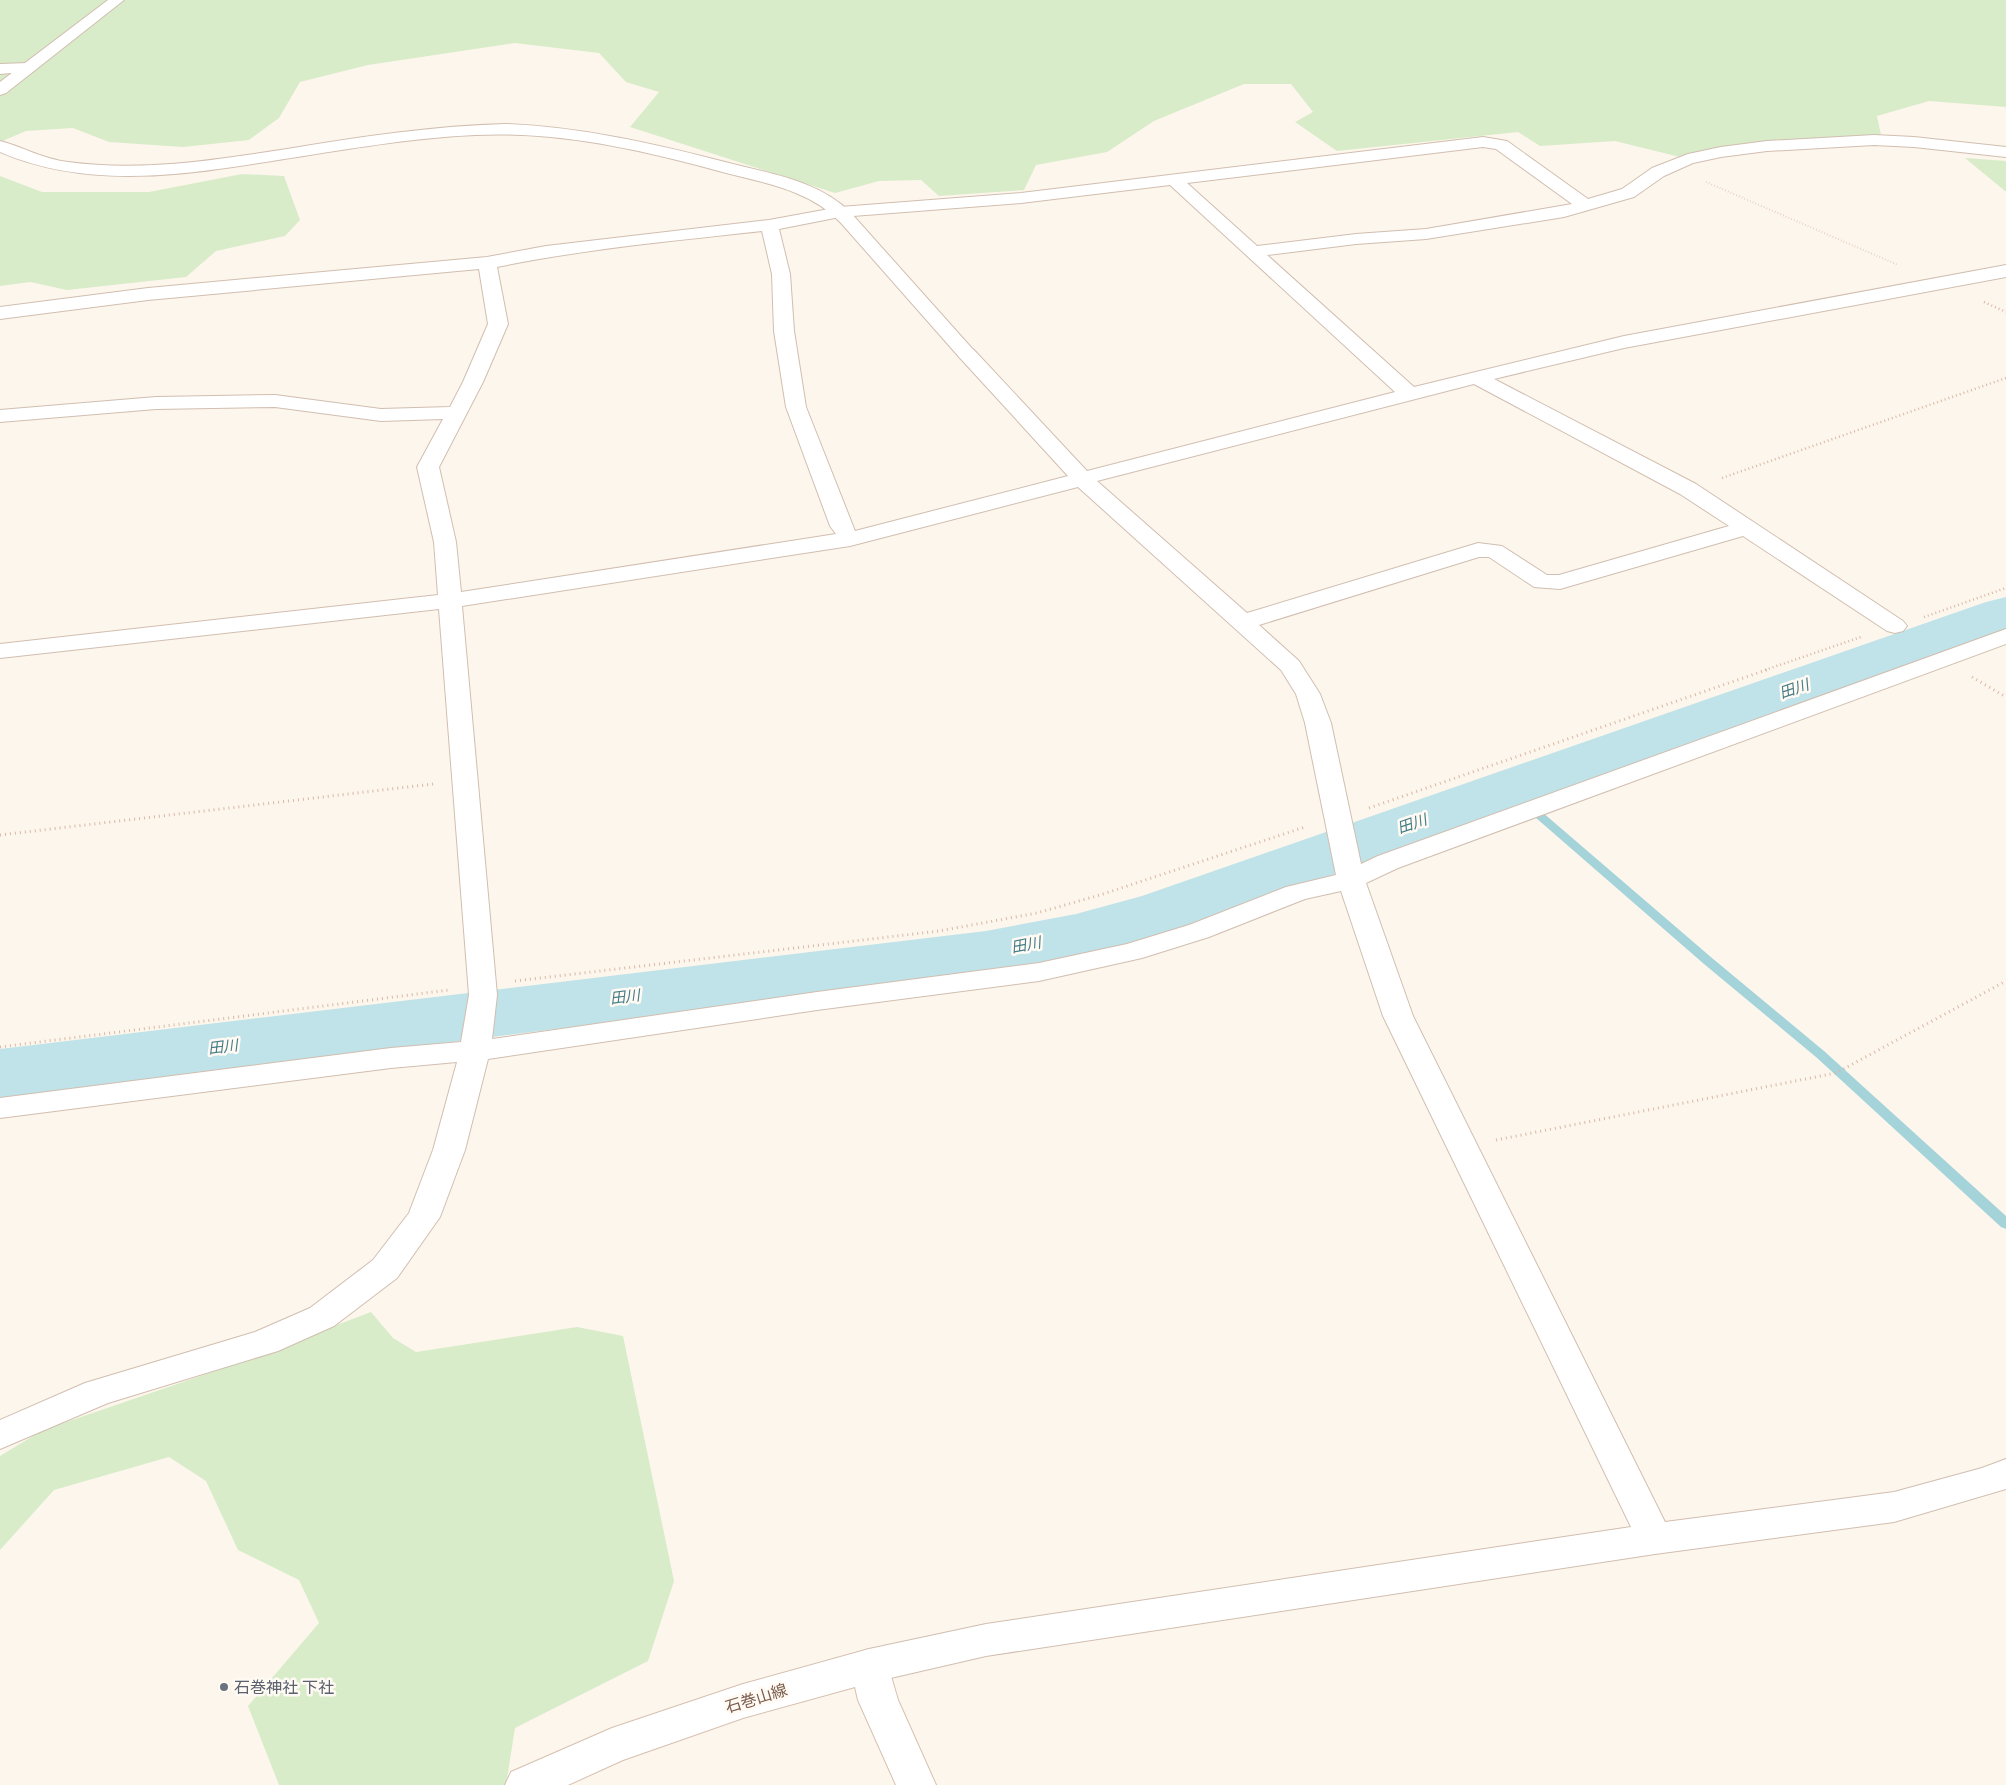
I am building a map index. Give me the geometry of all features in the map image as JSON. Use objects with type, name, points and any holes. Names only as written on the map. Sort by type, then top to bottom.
[{"type":"street","points":[[0,90],[116,0]]},
{"type":"street","points":[[0,69],[28,68]]},
{"type":"street","points":[[0,146],[49,164],[87,169],[140,171],[168,170],[228,163],[428,134],[477,130],[584,135],[635,144],[800,189],[840,212],[1083,480],[1290,666],[1308,694],[1318,724],[1349,873],[1398,1016],[1655,1539]]},
{"type":"street","points":[[1252,252],[1347,240],[1426,234],[1564,212],[1628,193],[1658,172],[1688,159],[1721,152],[1767,146],[1874,140],[1914,142],[2006,152]]},
{"type":"street","points":[[0,313],[148,294],[487,263],[546,251],[612,242],[769,226],[840,212],[1021,198],[1483,142],[1501,145],[1586,206]]},
{"type":"street","points":[[1174,180],[1411,395]]},
{"type":"street","points":[[769,226],[781,274],[784,331],[796,407],[840,526],[850,539]]},
{"type":"street","points":[[0,1435],[97,1393],[266,1342],[322,1317],[385,1269],[424,1217],[450,1150],[476,1045],[482,990],[445,542],[428,467],[473,382],[498,324],[487,263]]},
{"type":"street","points":[[0,651],[450,600],[784,551],[850,539],[1476,377],[1624,342],[2006,271]]},
{"type":"street","points":[[1476,377],[1688,489],[1895,626]]},
{"type":"street","points":[[0,416],[156,403],[275,401],[381,415],[455,413]]},
{"type":"street","points":[[1243,622],[1478,550],[1494,551],[1542,582],[1560,582],[1745,528]]},
{"type":"street","points":[[0,1108],[1039,972],[1132,952],[1199,931],[1349,873],[1388,862],[2006,636]]},
{"type":"street","name":"石巻山線","points":[[525,1785],[612,1746],[743,1701],[869,1666],[986,1640],[1655,1539],[1894,1507],[1990,1480],[2006,1473]]},
{"type":"street","points":[[869,1666],[878,1700],[916,1785]]},
{"type":"path","points":[[1670,168],[2006,312]]},
{"type":"path","points":[[1688,489],[2006,378]]},
{"type":"path","points":[[0,1047],[482,990],[939,931],[1037,913],[1338,823],[1816,652],[2006,588]]},
{"type":"path","points":[[0,835],[466,780]]},
{"type":"path","points":[[1463,1147],[1836,1073],[2006,981]]},
{"type":"green space","points":[[0,0],[2006,0],[2006,107],[1929,101],[1877,116],[1881,135],[1776,143],[1684,158],[1615,141],[1540,146],[1518,132],[1337,151],[1295,122],[1313,112],[1291,84],[1244,84],[1154,121],[1107,152],[1036,165],[1024,190],[939,196],[921,180],[879,181],[835,193],[630,127],[659,92],[626,82],[599,53],[515,43],[368,65],[300,82],[279,118],[249,140],[183,147],[109,142],[73,128],[26,131],[0,142]]},
{"type":"green space","points":[[1965,158],[2006,161],[2006,191],[2005,191]]},
{"type":"green space","points":[[242,174],[284,176],[300,220],[285,236],[216,251],[186,277],[67,290],[30,282],[0,286],[0,176],[42,192],[149,192]]},
{"type":"green space","points":[[371,1312],[393,1338],[416,1352],[577,1327],[623,1336],[674,1581],[648,1661],[515,1728],[506,1785],[279,1785],[248,1706],[319,1623],[299,1580],[238,1550],[206,1481],[169,1457],[54,1490],[0,1550],[0,1456],[43,1430],[215,1371]]},
{"type":"waterway","name":"田川","points":[[0,1074],[986,953],[1079,935],[1166,911],[2006,614]]},
{"type":"waterway","points":[[1509,789],[1708,961],[1820,1054],[2006,1224]]},
{"type":"place","name":"石巻神社 下社","points":[[224,1687]]}]
